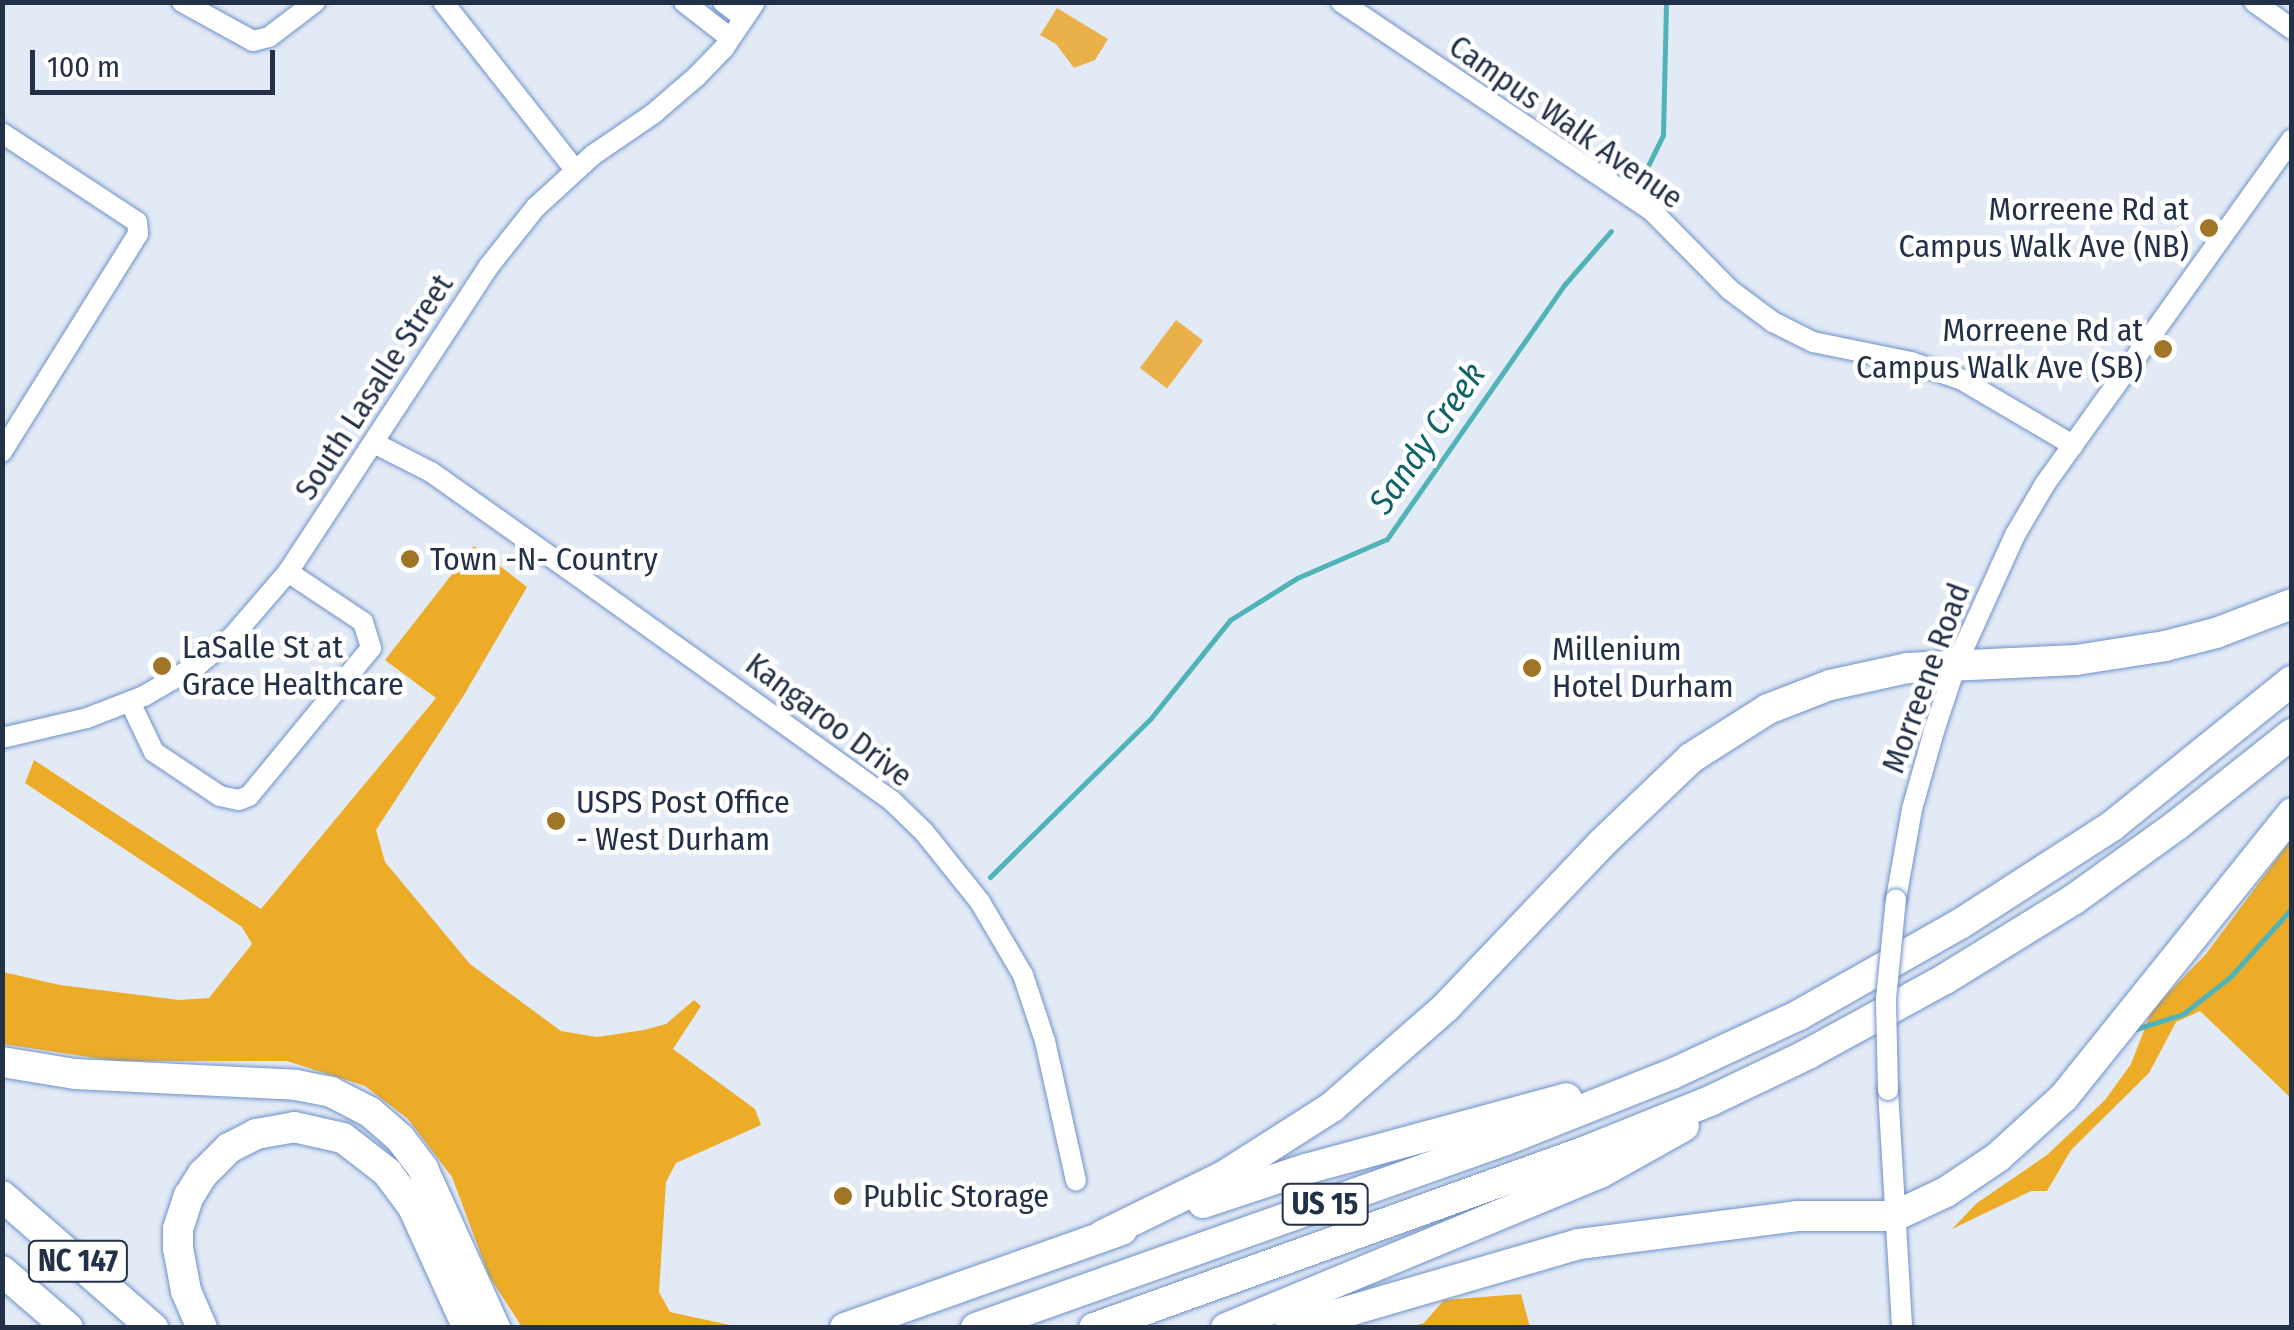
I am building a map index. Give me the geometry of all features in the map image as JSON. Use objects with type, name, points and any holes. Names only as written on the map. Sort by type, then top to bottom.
[{"type":"highway","points":[[1103,1235],[1245,1164],[1352,1091],[1445,1008],[1601,844],[1706,746],[1802,694],[1907,668],[2076,660],[2135,651],[2216,633],[2292,604]]},
{"type":"highway","name":"US 15","points":[[976,1328],[1506,1140],[1672,1074],[1826,1000],[2006,896],[2174,779],[2292,681]]},
{"type":"highway","name":"US 15","points":[[1094,1328],[1568,1158],[1740,1088],[1879,1017],[2014,938],[2138,854],[2292,734]]},
{"type":"highway","points":[[1290,1328],[1579,1244],[1798,1216],[1895,1216],[1966,1181],[2064,1097],[2292,813]]},
{"type":"highway","points":[[2,1062],[75,1074],[296,1085],[331,1092],[370,1112],[400,1138],[422,1169],[495,1328]]},
{"type":"highway","points":[[845,1328],[1103,1235],[1306,1170],[1608,1084],[1672,1074]]},
{"type":"highway","points":[[1226,1328],[1600,1173],[1646,1151],[1740,1088]]},
{"type":"highway","points":[[202,1328],[186,1291],[178,1248],[178,1229],[189,1196],[203,1174],[230,1148],[256,1134],[294,1127],[343,1138],[388,1172],[413,1207],[468,1328]]},
{"type":"highway","name":"NC 147","points":[[2,1196],[153,1328]]},
{"type":"highway","name":"NC 147","points":[[2,1271],[68,1328]]},
{"type":"street","points":[[182,2],[253,40],[270,37],[315,2]]},
{"type":"street","points":[[443,2],[574,170]]},
{"type":"street","points":[[684,2],[730,38]]},
{"type":"street","points":[[724,2],[750,10]]},
{"type":"street","name":"Campus Walk Avenue","points":[[1341,2],[1641,204],[1730,290],[1773,322],[1813,342],[1911,362],[1962,380],[2073,445]]},
{"type":"street","points":[[2254,2],[2292,29]]},
{"type":"street","name":"South Lasalle Street","points":[[2,738],[86,718],[130,702],[199,664],[250,619],[288,572],[489,266],[536,207],[574,170],[676,95],[730,38],[750,10]]},
{"type":"street","points":[[2,133],[137,222],[138,234],[2,452]]},
{"type":"street","name":"Morreene Road","points":[[1902,1328],[1886,999],[1896,899],[1912,808],[1956,665],[2015,535],[2073,445],[2292,139]]},
{"type":"street","name":"Kangaroo Drive","points":[[374,442],[431,472],[568,568],[890,800],[924,832],[980,902],[1023,975],[1045,1042],[1076,1181]]},
{"type":"street","points":[[130,702],[154,752],[220,796],[239,800],[250,796],[371,648],[363,622],[288,572]]},
{"type":"shaded area","points":[[1057,8],[1108,39],[1095,60],[1074,68],[1056,44],[1040,35]]},
{"type":"shaded area","points":[[1176,320],[1203,340],[1167,388],[1140,368]]},
{"type":"shaded area","points":[[474,546],[527,587],[464,695],[376,830],[385,862],[470,964],[561,1031],[597,1037],[644,1030],[666,1024],[694,1000],[701,1006],[673,1049],[755,1109],[761,1125],[676,1163],[666,1182],[659,1292],[670,1312],[739,1327],[522,1327],[489,1276],[452,1177],[408,1119],[365,1086],[287,1061],[115,1061],[3,1044],[3,972],[60,985],[179,1000],[209,998],[252,944],[242,927],[25,783],[34,760],[261,909],[436,698],[385,660]]},
{"type":"shaded area","points":[[2291,840],[2291,1098],[2200,1011],[2176,1022],[2149,1073],[2071,1150],[2047,1191],[2031,1191],[1952,1229],[1977,1203],[2047,1155],[2105,1100],[2131,1064],[2152,1010],[2206,954]]},
{"type":"shaded area","points":[[1521,1294],[1530,1327],[1411,1327],[1424,1323],[1444,1300]]},
{"type":"waterway","name":"Sandy Creek","points":[[1643,176],[1663,135],[1666,2]]},
{"type":"waterway","name":"Sandy Creek","points":[[990,877],[1151,718],[1230,620],[1297,578],[1387,539],[1565,284],[1611,231]]},
{"type":"waterway","points":[[2136,1029],[2183,1014],[2230,977],[2292,908]]},
{"type":"place","name":"Morreene Rd at Campus Walk Ave (NB)","points":[[2209,228]]},
{"type":"place","name":"Morreene Rd at Campus Walk Ave (SB)","points":[[2163,349]]},
{"type":"place","name":"Town -N- Country","points":[[410,559]]},
{"type":"place","name":"LaSalle St at Grace Healthcare","points":[[162,666]]},
{"type":"place","name":"Millenium Hotel Durham","points":[[1532,668]]},
{"type":"place","name":"USPS Post Office - West Durham","points":[[556,821]]},
{"type":"place","name":"Public Storage","points":[[843,1196]]}]
